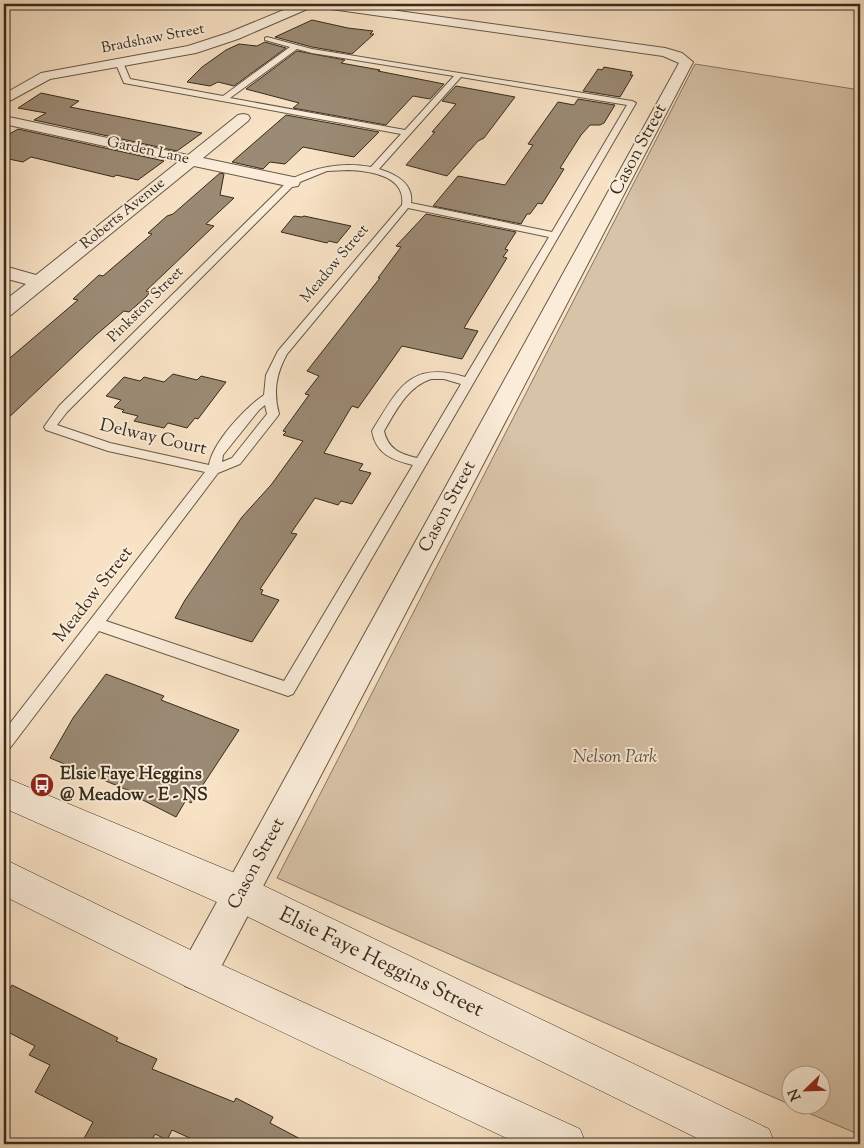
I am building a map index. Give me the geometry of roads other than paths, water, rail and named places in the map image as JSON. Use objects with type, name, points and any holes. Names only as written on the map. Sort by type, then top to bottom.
[{"type":"main road","name":"Elsie Faye Heggins Street","points":[[4,792],[241,894],[754,1144]]},
{"type":"main road","points":[[4,878],[198,973],[566,1144]]},
{"type":"street","name":"Bradshaw Street","points":[[4,100],[46,76],[191,50],[214,44],[308,4]]},
{"type":"street","name":"Cason Street","points":[[198,973],[686,62],[677,56],[665,52],[324,4]]},
{"type":"street","name":"Roberts Avenue","points":[[4,311],[243,118]]},
{"type":"street","name":"Garden Lane","points":[[4,120],[292,182]]},
{"type":"street","points":[[4,272],[39,282]]},
{"type":"lane","points":[[96,624],[288,689],[632,103],[312,51],[267,39]]},
{"type":"lane","points":[[224,99],[295,47]]},
{"type":"lane","points":[[118,62],[127,81],[407,132]]},
{"type":"lane","points":[[373,170],[459,75]]},
{"type":"lane","points":[[292,182],[309,173],[330,168],[352,167],[373,170],[390,176],[402,184],[407,194],[406,205],[553,235]]},
{"type":"lane","name":"Pinkston Street","points":[[83,439],[50,427],[62,409],[292,182]]},
{"type":"lane","name":"Meadow Street","points":[[214,470],[236,461],[273,414],[268,398],[273,368],[282,353],[406,205]]},
{"type":"lane","points":[[420,463],[396,456],[385,450],[379,441],[378,431],[409,385],[417,379],[430,375],[441,375],[468,382]]},
{"type":"lane","name":"Meadow Street","points":[[4,743],[214,470],[217,454],[255,407],[268,398]]},
{"type":"lane","name":"Delway Court","points":[[83,439],[108,447],[214,470]]},
{"type":"place","name":"Elsie Faye Heggins @ Meadow - E - NS","points":[[42,785]]},
{"type":"park label","name":"Nelson Park","points":[[615,758]]}]
